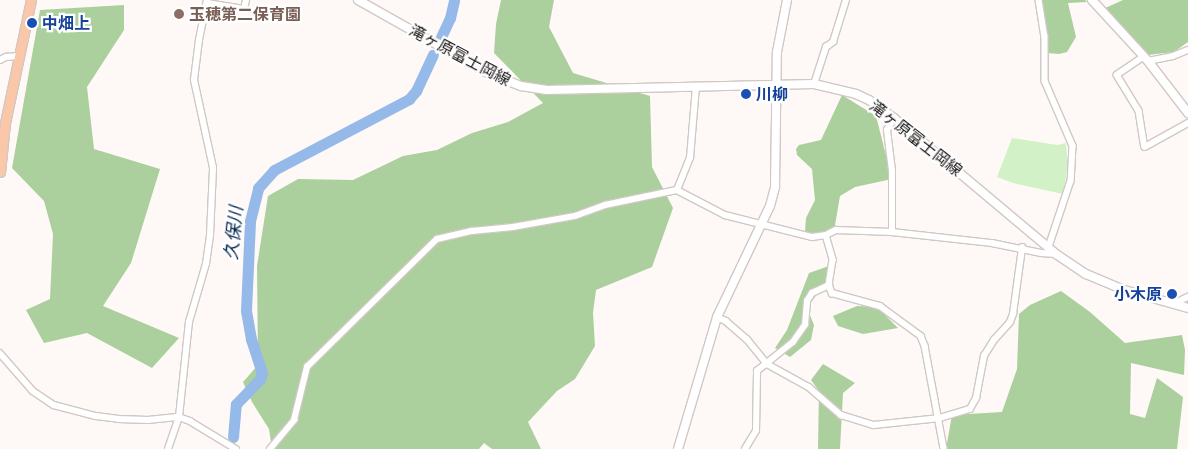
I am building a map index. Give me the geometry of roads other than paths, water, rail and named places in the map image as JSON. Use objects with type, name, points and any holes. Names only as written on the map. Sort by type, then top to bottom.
[{"type":"main road","points":[[0,172],[5,124],[31,0]]},
{"type":"main road","name":"滝ヶ原富士岡線","points":[[358,0],[486,72],[521,86],[547,90],[814,84],[856,94],[869,100],[894,118],[1056,254],[1100,281],[1188,308]]},
{"type":"main road","points":[[678,449],[717,317],[761,225],[775,187],[777,52],[787,0]]},
{"type":"main road","points":[[1092,0],[1146,59],[1188,113]]},
{"type":"street","points":[[168,449],[179,417],[189,322],[206,264],[210,235],[212,168],[194,80],[199,40],[207,2],[244,9],[246,0]]},
{"type":"street","points":[[814,84],[826,48],[833,42],[846,0]]},
{"type":"street","points":[[1039,0],[1045,36],[1045,82],[1073,146],[1071,181],[1049,247]]},
{"type":"street","points":[[1188,50],[1173,56],[1146,59],[1117,75],[1139,111],[1145,147],[1188,124]]},
{"type":"street","points":[[0,60],[6,57],[18,56]]},
{"type":"street","points":[[676,190],[690,158],[696,86]]},
{"type":"street","points":[[892,232],[893,194],[887,130],[894,118]]},
{"type":"street","points":[[270,449],[294,420],[307,367],[438,239],[472,231],[513,227],[575,216],[605,205],[676,190],[725,215],[812,238],[826,235],[836,230],[892,232],[1056,254]]},
{"type":"street","points":[[826,235],[833,260],[828,285],[832,293],[880,306],[921,336],[926,346],[944,449]]},
{"type":"street","points":[[717,317],[726,321],[747,339],[767,364],[809,387],[842,415],[874,425],[940,418],[970,409],[976,398],[984,356],[1014,314],[1022,248]]},
{"type":"street","points":[[745,449],[756,431],[757,372],[793,342],[805,325],[807,301],[812,293],[828,285]]},
{"type":"street","points":[[1173,304],[1188,297]]},
{"type":"street","points":[[0,353],[32,391],[54,405],[96,416],[119,419],[148,420],[179,417],[190,421],[236,449]]},
{"type":"waterway","name":"久保川","points":[[441,37],[450,18],[454,0]]},
{"type":"waterway","name":"久保川","points":[[233,437],[236,404],[260,379],[262,373],[251,339],[246,310],[250,221],[258,188],[274,170],[409,99],[416,91],[433,55]]},
{"type":"place","name":"玉穂第二保育園","points":[[179,14]]},
{"type":"place","name":"中畑上","points":[[32,23]]},
{"type":"place","name":"川柳","points":[[746,94]]},
{"type":"place","name":"小木原","points":[[1172,294]]}]
